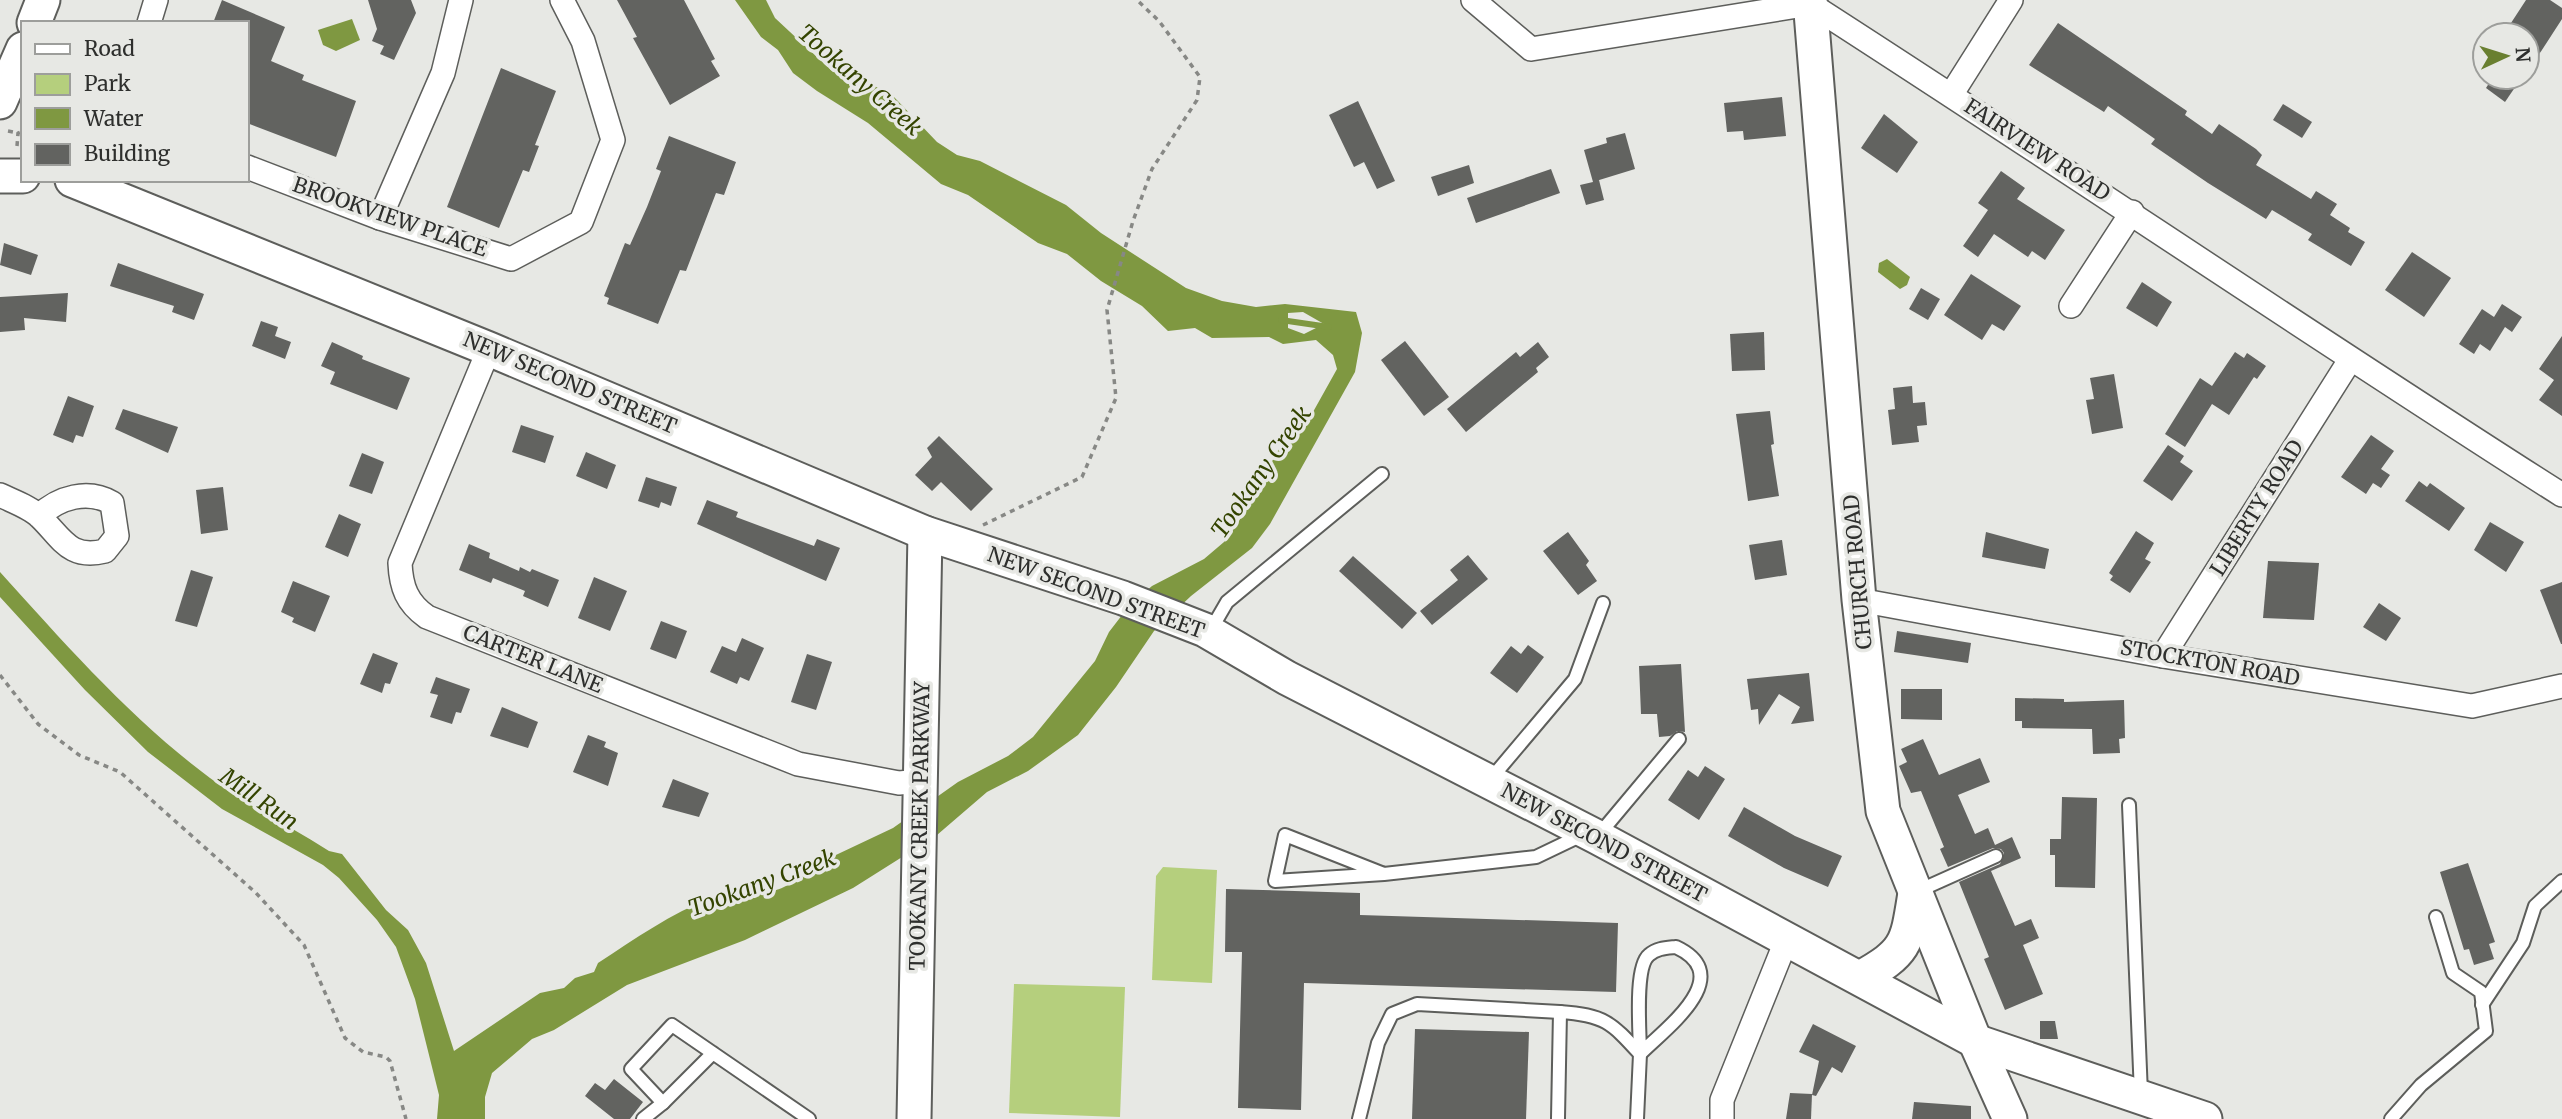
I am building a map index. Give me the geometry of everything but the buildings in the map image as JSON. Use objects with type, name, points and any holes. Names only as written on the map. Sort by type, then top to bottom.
[{"type":"street","points":[[35,21],[43,0]]},
{"type":"street","points":[[150,21],[156,0]]},
{"type":"street","points":[[380,218],[443,73],[461,0]]},
{"type":"street","name":"BROOKVIEW PLACE","points":[[248,167],[380,218],[511,258],[581,222],[613,140],[583,41],[562,0]]},
{"type":"street","points":[[1473,0],[1531,49],[1810,2]]},
{"type":"street","points":[[1951,94],[2011,0]]},
{"type":"street","name":"FAIRVIEW ROAD","points":[[1810,2],[2132,212],[2350,360],[2562,495]]},
{"type":"street","name":"CHURCH ROAD","points":[[1810,2],[1859,600],[1883,811],[1975,1041],[2010,1119]]},
{"type":"street","points":[[4,116],[21,53]]},
{"type":"street","points":[[0,176],[20,161]]},
{"type":"street","name":"NEW SECOND STREET","points":[[77,182],[489,349],[925,533],[1123,598],[1207,632],[1287,678],[1592,835],[1975,1041],[2205,1119]]},
{"type":"street","points":[[2071,306],[2132,212]]},
{"type":"street","name":"CARTER LANE","points":[[489,349],[400,563],[403,589],[409,601],[427,617],[798,764],[922,789]]},
{"type":"street","name":"LIBERTY ROAD","points":[[2163,656],[2350,360]]},
{"type":"street","points":[[0,495],[39,516]]},
{"type":"street","name":"TOOKANY CREEK PARKWAY","points":[[914,1119],[925,533]]},
{"type":"street","name":"STOCKTON ROAD","points":[[1859,600],[2163,656],[2472,706],[2562,686]]},
{"type":"street","points":[[1860,978],[1900,950],[1908,936],[1915,893]]},
{"type":"street","points":[[1722,1119],[1722,1100],[1786,941]]},
{"type":"lane","points":[[1207,632],[1227,602],[1382,474]]},
{"type":"lane","points":[[1488,781],[1575,679],[1604,603]]},
{"type":"lane","points":[[1384,874],[1285,835],[1275,881],[1384,874],[1536,857],[1592,835],[1679,739]]},
{"type":"lane","points":[[2129,805],[2141,1097]]},
{"type":"lane","points":[[1915,893],[1996,856]]},
{"type":"lane","points":[[2482,1005],[2523,943],[2535,906],[2562,881]]},
{"type":"lane","points":[[2391,1119],[2421,1085],[2486,1031],[2481,992],[2452,973],[2436,917]]},
{"type":"lane","points":[[1637,1119],[1641,968],[1647,956],[1660,948],[1676,947],[1690,953],[1698,967],[1701,980],[1697,996],[1640,1054]]},
{"type":"lane","points":[[1359,1119],[1378,1043],[1392,1014],[1417,1004],[1591,1014],[1612,1023],[1640,1054]]},
{"type":"lane","points":[[1558,1118],[1560,1012]]},
{"type":"lane","points":[[663,1103],[631,1069],[672,1025],[809,1119]]},
{"type":"lane","points":[[643,1119],[713,1053]]},
{"type":"path","points":[[966,546],[980,526],[1082,477],[1116,398],[1107,310],[1152,169],[1198,100],[1200,76],[1159,20],[1137,0]]},
{"type":"path","points":[[4,116],[21,132],[20,161]]},
{"type":"path","points":[[0,675],[38,724],[79,755],[120,772],[256,893],[304,945],[345,1038],[363,1052],[386,1057],[390,1061],[406,1119]]},
{"type":"green space","points":[[1163,867],[1217,870],[1212,983],[1152,980],[1156,876]]},
{"type":"green space","points":[[1014,984],[1125,987],[1120,1117],[1009,1113]]},
{"type":"water","points":[[735,0],[766,0],[775,18],[833,72],[855,75],[894,97],[937,142],[957,155],[980,161],[1066,205],[1101,233],[1186,288],[1222,301],[1256,307],[1285,304],[1356,312],[1362,333],[1355,372],[1270,524],[1252,548],[1191,596],[1154,631],[1116,687],[1078,735],[1028,771],[987,792],[937,835],[853,888],[745,940],[627,985],[554,1030],[532,1039],[492,1073],[485,1097],[485,1119],[437,1119],[439,1095],[415,999],[396,947],[377,920],[339,878],[323,865],[222,809],[148,752],[85,690],[0,597],[0,572],[100,680],[181,755],[239,798],[329,851],[342,854],[386,910],[408,930],[426,963],[454,1051],[540,993],[564,988],[575,978],[594,972],[598,963],[668,919],[712,898],[761,893],[783,887],[802,871],[893,828],[958,782],[1008,756],[1033,737],[1095,661],[1109,632],[1129,606],[1152,586],[1204,559],[1224,542],[1239,521],[1295,420],[1313,412],[1337,369],[1333,355],[1316,340],[1283,344],[1269,337],[1212,338],[1195,328],[1168,331],[1142,306],[1101,281],[1067,254],[1038,243],[968,195],[941,184],[868,123],[793,73],[778,50],[761,37]],"holes":[[[1303,312],[1324,324],[1304,334],[1288,328],[1288,313]]]},
{"type":"water","points":[[352,19],[360,40],[336,51],[323,45],[318,30]]},
{"type":"water","points":[[1887,259],[1910,277],[1907,285],[1900,289],[1878,272],[1879,263]]},
{"type":"waterway","name":"Tookany Creek","points":[[1281,320],[1329,327]]},
{"type":"water label","name":"Mill Run","points":[[259,799]]}]
